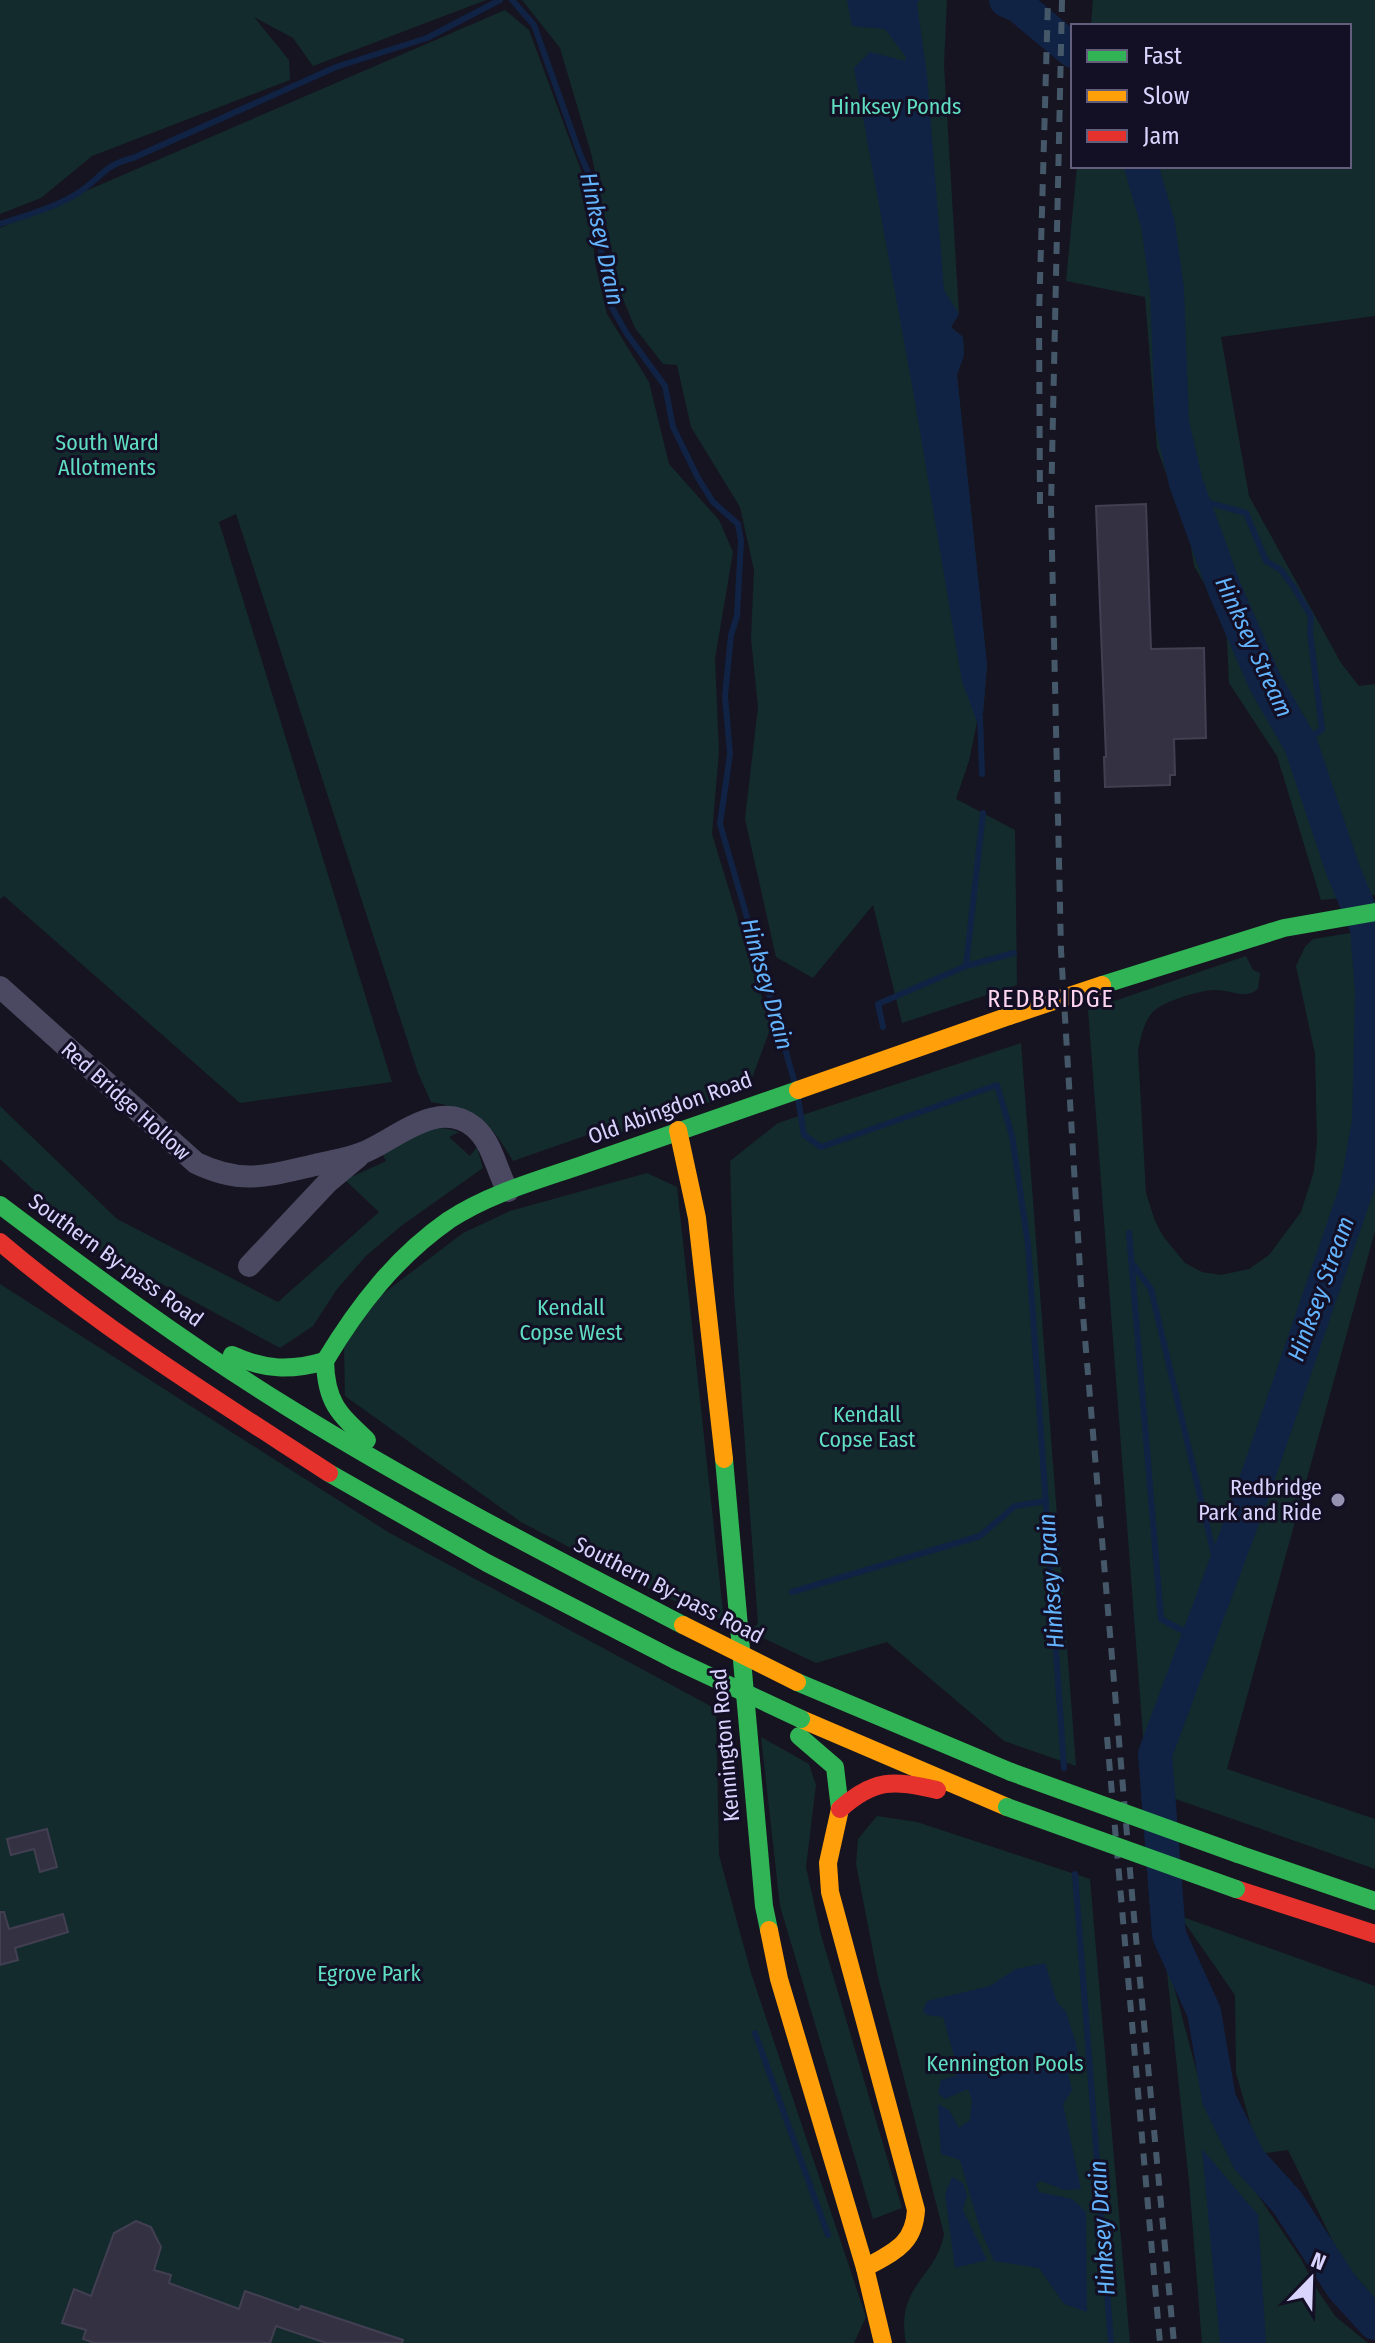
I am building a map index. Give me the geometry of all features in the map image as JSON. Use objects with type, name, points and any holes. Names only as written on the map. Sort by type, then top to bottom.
[{"type":"main road","name":"Old Abingdon Road","points":[[325,1361],[347,1322],[400,1260],[449,1220],[508,1191],[1102,985],[1324,919],[1375,912]]},
{"type":"main road","name":"Kennington Road","points":[[678,1130],[701,1249],[730,1516],[764,1906],[779,1979],[865,2268],[883,2343]]},
{"type":"main road","name":"Southern By-pass Road","points":[[0,1205],[162,1324],[288,1407],[412,1482],[683,1625],[797,1682],[1011,1772],[1375,1901]]},
{"type":"main road","points":[[0,1242],[35,1272],[165,1367],[343,1482],[487,1563],[728,1686],[800,1728],[835,1767],[840,1809],[828,1863],[830,1892],[916,2210],[915,2229],[898,2249],[865,2268]]},
{"type":"main road","points":[[0,1255],[35,1272]]},
{"type":"main road","points":[[162,1324],[258,1367],[298,1370],[325,1361],[325,1385],[331,1406],[412,1482]]},
{"type":"main road","points":[[800,1728],[850,1738],[1007,1807],[1236,1889],[1375,1934]]},
{"type":"main road","points":[[840,1809],[860,1790],[878,1783],[906,1783],[1007,1807]]},
{"type":"street","name":"Red Bridge Hollow","points":[[0,987],[196,1163],[220,1175],[258,1178],[363,1153]]},
{"type":"street","name":"Red Bridge Hollow","points":[[249,1266],[328,1182],[363,1153],[418,1122],[450,1118],[472,1125],[487,1140],[508,1191]]},
{"type":"green space","points":[[0,0],[486,0],[313,66],[293,38],[254,17],[289,60],[290,80],[92,156],[41,198],[0,214]]},
{"type":"green space","points":[[522,0],[947,0],[944,65],[959,314],[951,327],[963,337],[964,355],[957,375],[987,665],[983,713],[977,722],[969,761],[956,799],[1015,830],[1017,985],[902,1023],[873,905],[813,978],[776,957],[745,819],[758,707],[751,638],[754,570],[740,507],[691,427],[677,365],[663,364],[635,328],[621,294],[591,153],[560,48]]},
{"type":"green space","points":[[1093,0],[1375,0],[1375,316],[1221,337],[1249,496],[1341,663],[1359,686],[1375,684],[1375,895],[1321,900],[1277,756],[1229,683],[1226,620],[1194,566],[1190,540],[1157,448],[1145,297],[1066,281],[1077,168],[1351,168],[1351,24],[1091,24]]},
{"type":"green space","name":"South Ward Allotments","points":[[505,10],[529,30],[589,192],[595,263],[607,314],[649,382],[669,464],[719,520],[733,552],[715,659],[719,751],[712,834],[771,1027],[748,1089],[617,1134],[593,1133],[513,1161],[497,1136],[481,1120],[460,1109],[431,1102],[418,1073],[236,514],[219,522],[392,1082],[240,1103],[4,896],[0,899],[0,228]]},
{"type":"green space","points":[[1375,929],[1375,1231],[1227,1769],[1375,1819],[1375,1869],[1147,1789],[1088,1010],[1246,956],[1253,970],[1260,973],[1258,989],[1248,994],[1210,990],[1184,996],[1160,1007],[1146,1023],[1138,1051],[1146,1193],[1155,1221],[1185,1263],[1202,1272],[1221,1275],[1249,1269],[1269,1255],[1301,1212],[1314,1171],[1317,1141],[1315,1054],[1296,966],[1305,947],[1313,939]]},
{"type":"green space","name":"Kendall Copse East","points":[[1021,1043],[1076,1766],[1004,1741],[887,1642],[816,1663],[748,1631],[758,1624],[734,1293],[730,1161],[778,1123]]},
{"type":"green space","points":[[0,1106],[117,1219],[278,1302],[379,1212],[345,1180],[386,1161],[379,1148],[418,1131],[448,1129],[459,1132],[449,1137],[470,1156],[477,1147],[483,1168],[401,1226],[366,1256],[337,1289],[313,1326],[280,1348],[99,1250],[0,1159]]},
{"type":"green space","name":"Kendall Copse West","points":[[647,1173],[677,1187],[724,1621],[661,1595],[521,1522],[345,1396],[344,1346],[380,1296],[463,1233],[510,1211]]},
{"type":"green space","name":"Egrove Park","points":[[0,1284],[388,1532],[716,1709],[719,1855],[751,1973],[866,2317],[854,2343],[0,2343]]},
{"type":"green space","points":[[761,1737],[809,1764],[816,1785],[806,1867],[821,1935],[902,2208],[873,2219],[780,1906]]},
{"type":"green space","name":"Kennington Pools","points":[[877,1816],[917,1822],[1090,1879],[1130,2343],[906,2343],[906,2308],[940,2249],[944,2234],[878,1977],[856,1864],[858,1839]]},
{"type":"green space","points":[[1180,1916],[1375,1986],[1375,2299],[1342,2260],[1288,2150],[1259,2154],[1236,2073],[1235,1995]]},
{"type":"green space","points":[[1165,1953],[1204,2099],[1245,2176],[1301,2259],[1318,2291],[1335,2316],[1368,2343],[1202,2343]]},
{"type":"water","name":"Hinksey Ponds","points":[[847,0],[919,0],[944,290],[959,314],[951,327],[963,337],[964,355],[957,375],[987,665],[983,713],[977,722],[962,681],[854,68],[870,52],[905,61],[906,57],[885,29],[852,26]]},
{"type":"water","points":[[1045,1963],[1057,2002],[1066,2012],[1078,2055],[1068,2073],[1072,2090],[1063,2104],[1081,2189],[1064,2190],[1041,2181],[1036,2184],[1039,2192],[1072,2199],[1086,2212],[1087,2312],[1064,2304],[1039,2268],[994,2261],[980,2229],[960,2160],[941,2154],[938,2104],[949,2110],[959,2128],[970,2120],[972,2100],[968,2089],[945,2099],[938,2093],[941,2080],[955,2076],[958,2070],[943,2017],[927,2015],[923,2011],[927,2001],[990,1986],[1016,1969]]},
{"type":"water","points":[[1202,2149],[1258,2215],[1266,2343],[1220,2343]]},
{"type":"water","points":[[952,2177],[963,2183],[967,2196],[963,2210],[987,2260],[955,2268],[945,2194]]},
{"type":"building","points":[[1146,504],[1151,649],[1204,648],[1206,738],[1174,739],[1175,775],[1170,775],[1170,785],[1105,787],[1096,506]]},
{"type":"building","points":[[47,1829],[57,1867],[40,1872],[34,1849],[11,1855],[7,1839]]},
{"type":"building","points":[[0,1912],[4,1912],[9,1929],[63,1914],[68,1932],[15,1948],[18,1960],[0,1965]]},
{"type":"building","points":[[136,2221],[151,2227],[161,2247],[154,2270],[171,2275],[169,2283],[239,2309],[245,2291],[299,2310],[301,2306],[403,2340],[402,2343],[326,2343],[276,2326],[270,2343],[94,2343],[83,2339],[86,2330],[62,2323],[74,2289],[91,2296],[114,2233]]},
{"type":"waterway","points":[[0,224],[62,202],[116,164],[336,67],[427,38],[500,0]]},
{"type":"waterway","name":"Hinksey Drain","points":[[512,0],[534,25],[595,188],[604,277],[610,304],[627,334],[665,386],[673,427],[698,478],[713,502],[738,524],[741,541],[737,616],[731,635],[725,696],[730,754],[720,824],[794,1080]]},
{"type":"waterway","name":"Hinksey Stream","points":[[1006,0],[1019,6],[1071,49]]},
{"type":"waterway","name":"Hinksey Stream","points":[[1019,0],[1019,6]]},
{"type":"waterway","name":"Hinksey Stream","points":[[1142,168],[1158,224],[1167,289],[1172,423],[1186,483],[1225,590],[1265,682],[1301,745],[1343,870],[1367,928],[1372,992],[1369,1122],[1357,1188],[1248,1505],[1155,1754],[1169,1935],[1204,2012],[1219,2099],[1249,2160],[1287,2202],[1343,2288],[1375,2323]]},
{"type":"waterway","points":[[1192,498],[1246,513],[1266,561],[1281,570],[1311,616],[1310,633],[1322,729],[1301,745]]},
{"type":"waterway","points":[[980,717],[982,774]]},
{"type":"waterway","points":[[883,1027],[878,1004],[966,966],[983,813]]},
{"type":"waterway","points":[[966,966],[1014,953]]},
{"type":"waterway","name":"Hinksey Drain","points":[[798,1098],[804,1135],[821,1147],[997,1085],[1012,1136],[1028,1244],[1064,1768]]},
{"type":"waterway","points":[[1129,1233],[1161,1619],[1198,1639]]},
{"type":"waterway","points":[[1134,1266],[1151,1289],[1220,1580]]},
{"type":"waterway","points":[[792,1592],[980,1536],[1015,1506],[1046,1501]]},
{"type":"waterway","name":"Hinksey Drain","points":[[1075,1874],[1111,2343]]},
{"type":"waterway","points":[[755,2033],[828,2235]]},
{"type":"railway","points":[[1040,504],[1039,316],[1048,0]]},
{"type":"railway","points":[[1062,0],[1051,507],[1061,950],[1082,1303],[1174,2343]]},
{"type":"railway","points":[[1107,1737],[1160,2343]]},
{"type":"traffic: fast","points":[[1102,985],[1284,928],[1375,912]]},
{"type":"traffic: fast","points":[[325,1361],[351,1321],[395,1266],[430,1234],[465,1210],[515,1188],[798,1090]]},
{"type":"traffic: fast","points":[[0,1205],[142,1310],[289,1408],[434,1493],[683,1625]]},
{"type":"traffic: fast","points":[[232,1355],[256,1364],[278,1367],[325,1361],[331,1397],[348,1422],[367,1440]]},
{"type":"traffic: fast","points":[[724,1459],[764,1906],[769,1930]]},
{"type":"traffic: fast","points":[[329,1473],[487,1563],[675,1660]]},
{"type":"traffic: fast","points":[[675,1660],[801,1719]]},
{"type":"traffic: fast","points":[[797,1682],[1011,1772]]},
{"type":"traffic: fast","points":[[799,1736],[835,1767],[840,1809]]},
{"type":"traffic: fast","points":[[1011,1772],[1238,1854]]},
{"type":"traffic: fast","points":[[1007,1807],[1236,1889]]},
{"type":"traffic: fast","points":[[1238,1854],[1375,1901]]},
{"type":"traffic: slow","points":[[1009,1016],[1102,985]]},
{"type":"traffic: slow","points":[[798,1090],[1009,1016]]},
{"type":"traffic: slow","points":[[678,1130],[697,1218],[724,1459]]},
{"type":"traffic: slow","points":[[683,1625],[797,1682]]},
{"type":"traffic: slow","points":[[801,1719],[1007,1807]]},
{"type":"traffic: slow","points":[[840,1809],[828,1863],[830,1892],[916,2210],[906,2240],[893,2252],[865,2268]]},
{"type":"traffic: slow","points":[[769,1930],[779,1979],[865,2268],[883,2343]]},
{"type":"traffic: jam","points":[[0,1242],[119,1334],[329,1473]]},
{"type":"traffic: jam","points":[[840,1809],[864,1792],[885,1784],[908,1784],[937,1790]]},
{"type":"traffic: jam","points":[[1236,1889],[1375,1934]]},
{"type":"place","name":"Redbridge Park and Ride","points":[[1338,1500]]},
{"type":"district","name":"REDBRIDGE","points":[[1051,999]]}]
